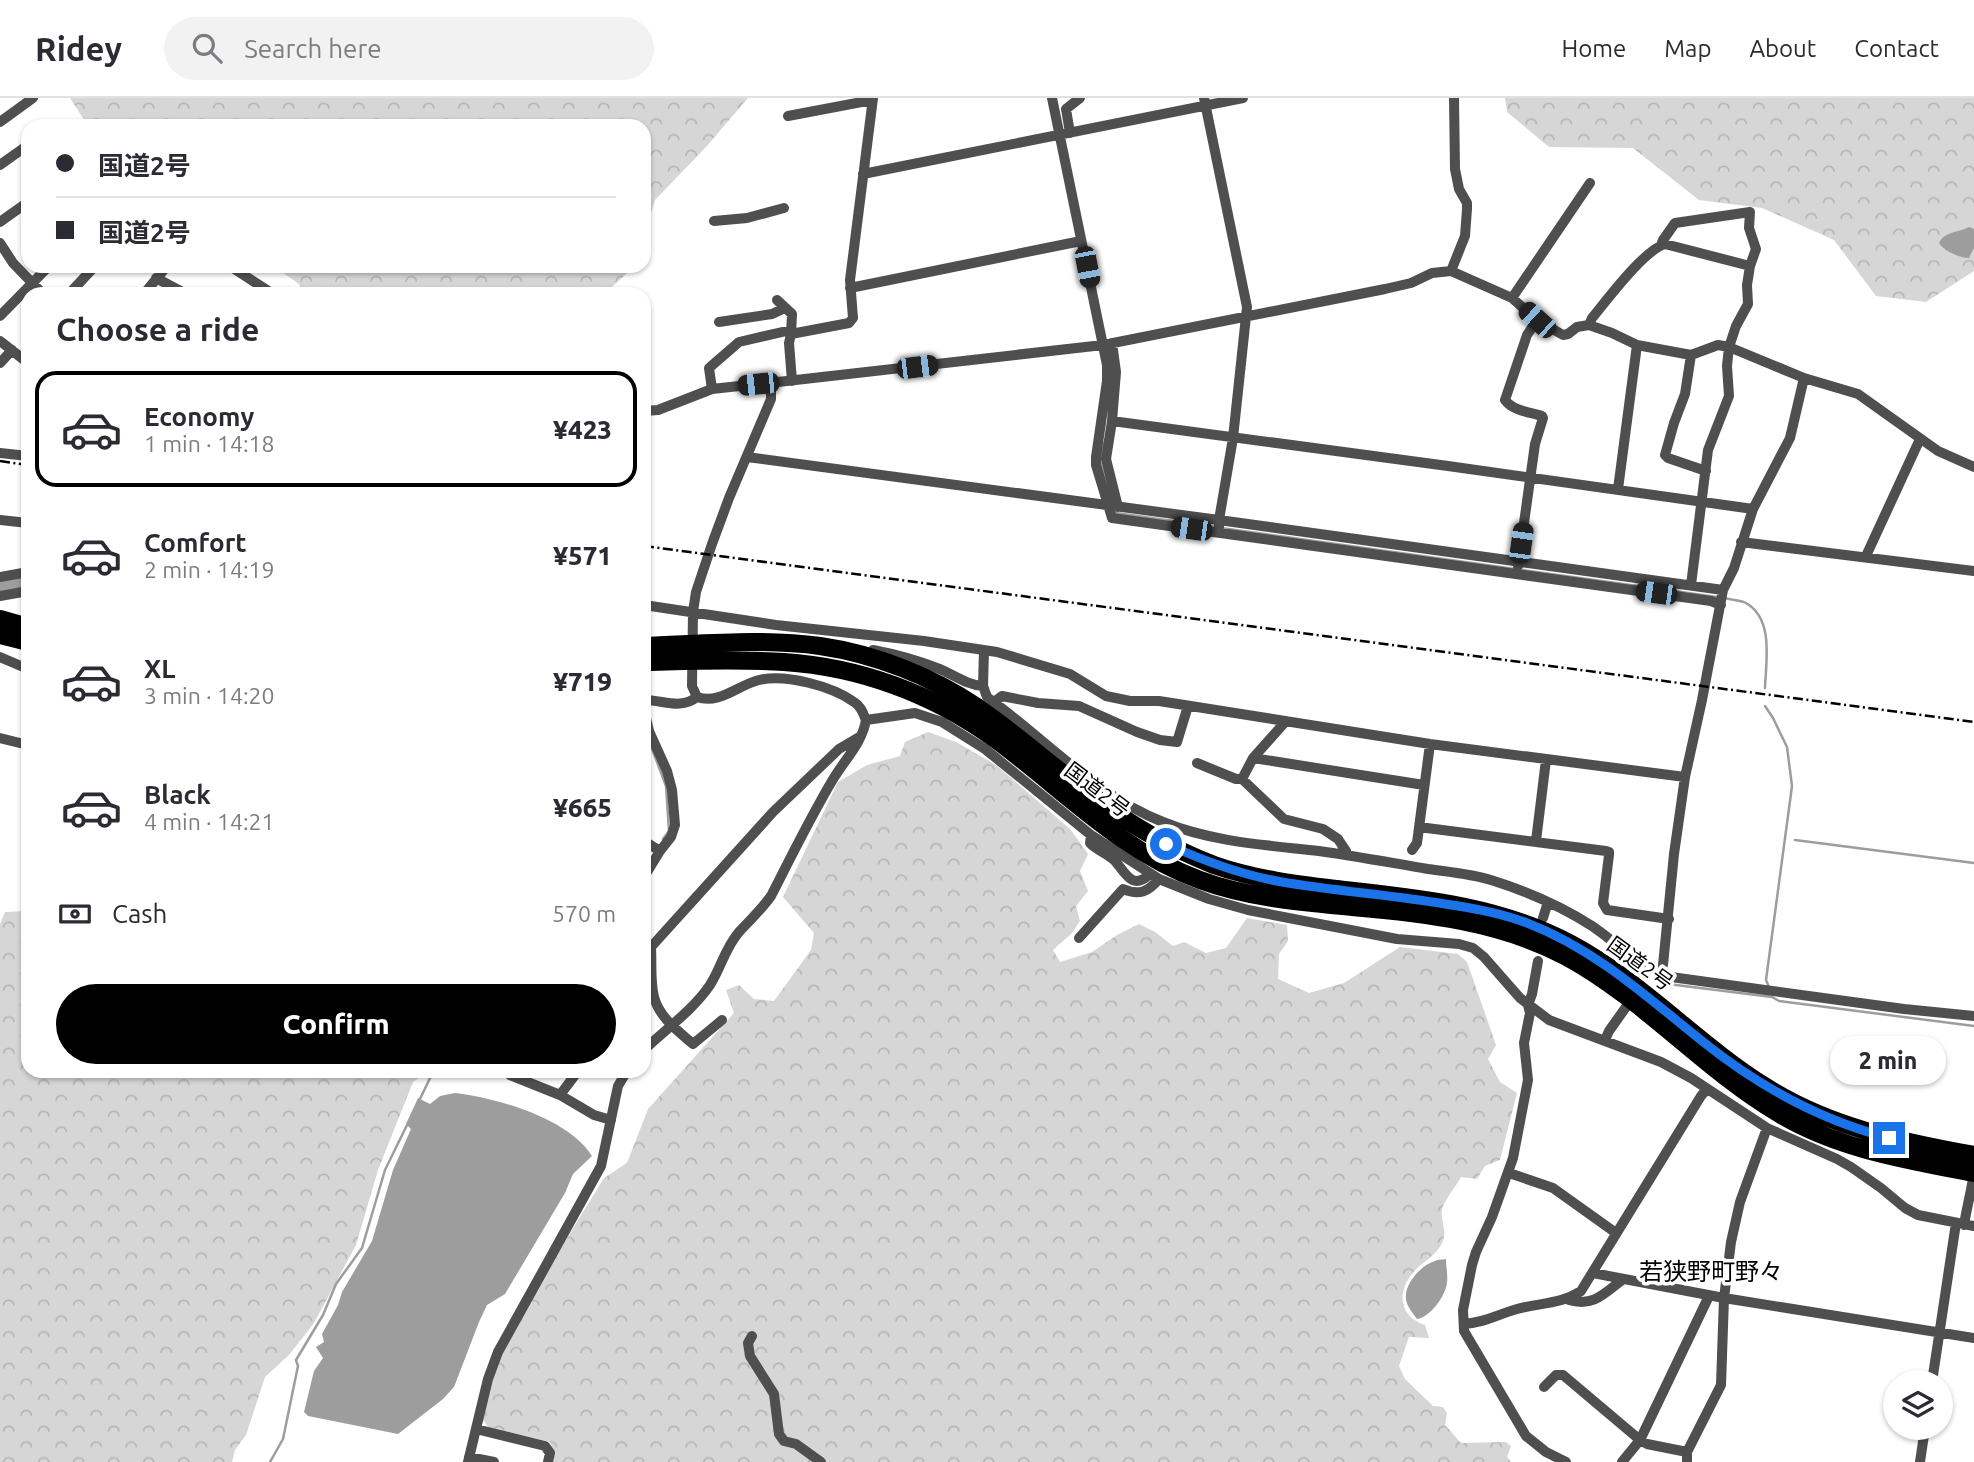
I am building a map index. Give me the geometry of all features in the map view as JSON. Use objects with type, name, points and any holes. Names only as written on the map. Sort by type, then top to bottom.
[{"type":"highway","points":[[0,619],[21,625]]},
{"type":"highway","points":[[0,635],[21,640]]},
{"type":"highway","name":"国道2号","points":[[651,661],[779,643],[841,650],[887,663],[945,687],[975,705],[1099,801],[1142,830],[1184,851],[1214,864],[1257,877],[1465,907],[1528,924],[1598,959],[1703,1043],[1767,1088],[1841,1124],[1907,1142],[1974,1155]]},
{"type":"highway","name":"国道2号","points":[[651,647],[786,662],[842,670],[883,680],[954,712],[995,740],[1092,817],[1156,861],[1199,880],[1279,900],[1456,920],[1502,931],[1564,955],[1595,974],[1631,1000],[1714,1069],[1779,1114],[1810,1130],[1864,1149],[1974,1172]]},
{"type":"street","points":[[0,122],[33,98]]},
{"type":"street","points":[[1052,98],[1065,134],[1082,241],[1116,372],[1106,459],[1113,506],[1112,517],[1218,533],[1691,585],[1722,598]]},
{"type":"street","points":[[1065,134],[1066,109],[1080,98]]},
{"type":"street","points":[[863,174],[1065,134],[1205,102],[1243,98]]},
{"type":"street","points":[[1451,271],[1465,236],[1467,209],[1455,169],[1454,98]]},
{"type":"street","points":[[712,389],[709,368],[739,342],[852,321],[854,314],[850,288],[872,99],[788,116]]},
{"type":"street","points":[[1205,102],[1247,307],[1233,438],[1219,525]]},
{"type":"street","points":[[0,165],[21,150]]},
{"type":"street","points":[[1512,298],[1590,183]]},
{"type":"street","points":[[0,222],[21,207]]},
{"type":"street","points":[[714,221],[747,218],[784,208]]},
{"type":"street","points":[[1661,245],[1675,223],[1750,212],[1749,228],[1756,249],[1747,285],[1748,304],[1729,347],[1729,396],[1708,450],[1691,585]]},
{"type":"street","points":[[850,288],[1082,241]]},
{"type":"street","points":[[0,243],[21,272]]},
{"type":"street","points":[[1589,325],[1628,275],[1658,246],[1665,244],[1750,266]]},
{"type":"street","points":[[768,387],[778,382],[1107,344],[1385,289],[1411,283],[1432,274],[1451,271],[1512,298],[1537,320],[1563,335],[1577,327],[1589,325],[1637,345],[1691,355],[1718,345],[1729,347],[1804,378],[1839,388],[1865,398],[1938,451],[1974,467]]},
{"type":"street","points":[[22,273],[35,287]]},
{"type":"street","points":[[27,287],[42,273]]},
{"type":"street","points":[[76,287],[88,273]]},
{"type":"street","points":[[149,287],[161,273]]},
{"type":"street","points":[[241,273],[263,287]]},
{"type":"street","points":[[156,278],[173,287]]},
{"type":"street","points":[[0,316],[21,294]]},
{"type":"street","points":[[719,322],[772,314],[781,304],[792,314],[789,343],[792,381]]},
{"type":"street","points":[[1518,568],[1535,444],[1543,418],[1507,404],[1505,400],[1527,335],[1537,320]]},
{"type":"street","points":[[0,341],[21,357]]},
{"type":"street","points":[[1107,344],[1107,382],[1096,465],[1113,506]]},
{"type":"street","points":[[1618,489],[1637,345]]},
{"type":"street","points":[[0,363],[12,349]]},
{"type":"street","points":[[1691,355],[1685,394],[1665,455],[1706,471]]},
{"type":"street","points":[[1659,974],[1663,965],[1685,778],[1722,598],[1752,509],[1790,438],[1804,378]]},
{"type":"street","points":[[651,410],[712,389],[758,384],[768,387],[771,392],[771,399],[712,544],[696,592],[693,612],[692,686],[697,697],[713,700],[743,685],[780,678],[816,683],[854,702],[862,710],[866,720],[854,749],[833,779],[771,896],[726,950],[711,983],[699,999],[651,1044]]},
{"type":"street","points":[[1112,421],[1752,509]]},
{"type":"street","points":[[1866,556],[1920,439]]},
{"type":"street","points":[[0,453],[21,455]]},
{"type":"street","points":[[747,457],[1113,506],[1219,525],[1518,568],[1711,601],[1722,598]]},
{"type":"street","points":[[0,520],[21,522]]},
{"type":"street","points":[[1741,542],[1974,571]]},
{"type":"street","points":[[0,577],[21,573]]},
{"type":"street","points":[[0,596],[21,592]]},
{"type":"street","points":[[651,606],[776,625],[997,652],[1070,674],[1106,696],[1119,700],[1159,701],[1430,744],[1685,778]]},
{"type":"street","points":[[841,650],[863,649],[896,655],[940,668],[974,685],[983,686]]},
{"type":"street","points":[[984,650],[983,686],[987,697],[1098,786],[1163,828],[1225,840],[1347,855],[1473,875],[1528,893],[1562,908],[1659,974],[1904,1009],[1974,1016]]},
{"type":"street","points":[[0,657],[21,666]]},
{"type":"street","points":[[993,702],[1002,696],[1038,703],[1079,706],[1137,732],[1160,740],[1177,742],[1188,706]]},
{"type":"street","points":[[651,700],[676,705],[690,703],[697,697]]},
{"type":"street","points":[[866,720],[915,713],[942,722],[985,749],[1091,835],[1154,877],[1209,899],[1248,910],[1397,939],[1459,944],[1473,948],[1528,1005],[1549,1020],[1661,1062],[1707,1088],[1767,1128],[1837,1159],[1918,1215],[1964,1225]]},
{"type":"street","points":[[1242,779],[1253,758],[1286,721]]},
{"type":"street","points":[[651,734],[672,790],[675,825],[671,836],[657,849],[651,862]]},
{"type":"street","points":[[651,940],[773,812],[839,749],[861,736]]},
{"type":"street","points":[[0,738],[21,743]]},
{"type":"street","points":[[1412,850],[1417,843],[1430,744]]},
{"type":"street","points":[[1253,758],[1424,785]]},
{"type":"street","points":[[1536,841],[1546,760]]},
{"type":"street","points":[[1197,763],[1242,779],[1284,819],[1323,829],[1338,839],[1347,855]]},
{"type":"street","points":[[1419,827],[1606,850],[1609,855],[1604,908],[1669,919]]},
{"type":"street","points":[[1091,835],[1090,843],[1095,849],[1115,861],[1129,879],[1136,881],[1154,877]]},
{"type":"street","points":[[651,845],[657,849]]},
{"type":"street","points":[[1079,938],[1123,889],[1140,894],[1148,891],[1154,877]]},
{"type":"street","points":[[1544,918],[1548,902]]},
{"type":"street","points":[[651,960],[654,996],[658,1006],[671,1025],[693,1044],[722,1020]]},
{"type":"street","points":[[1538,961],[1528,1005],[1530,1013],[1524,1043],[1528,1080],[1509,1173],[1476,1252],[1463,1310],[1464,1331],[1526,1436],[1546,1452],[1566,1462]]},
{"type":"street","points":[[1605,1040],[1631,1000]]},
{"type":"street","points":[[517,1078],[560,1096],[594,1115],[611,1120]]},
{"type":"street","points":[[560,1096],[573,1078]]},
{"type":"street","points":[[494,1462],[469,1459],[488,1379],[498,1352],[526,1298],[596,1176],[603,1158],[618,1086],[623,1078]]},
{"type":"street","points":[[1464,1324],[1482,1322],[1517,1309],[1569,1300],[1581,1292],[1707,1088]]},
{"type":"street","points":[[1545,1387],[1556,1375],[1563,1375],[1640,1440],[1687,1457],[1721,1385],[1724,1298],[1731,1242],[1740,1202],[1767,1128]]},
{"type":"street","points":[[1934,1370],[1939,1332],[1974,1172]]},
{"type":"street","points":[[1509,1173],[1553,1188],[1616,1233]]},
{"type":"street","points":[[1593,1273],[1709,1296],[1974,1338]]},
{"type":"street","points":[[1569,1300],[1580,1303],[1597,1299],[1622,1280]]},
{"type":"street","points":[[1622,1462],[1640,1440],[1709,1296]]},
{"type":"street","points":[[752,1336],[748,1343],[750,1356],[774,1394],[779,1434],[784,1441],[796,1444],[821,1462]]},
{"type":"street","points":[[476,1429],[545,1446],[550,1453],[548,1462]]},
{"type":"street","points":[[1920,1462],[1923,1440]]},
{"type":"green space","points":[[70,98],[748,98],[655,200],[651,213],[651,119],[84,119]]},
{"type":"green space","points":[[1505,98],[1974,98],[1974,271],[1926,302],[1876,296],[1834,240],[1762,208],[1699,200],[1633,148],[1549,147],[1507,112]]},
{"type":"green space","points":[[283,273],[627,273],[612,287],[300,287]]},
{"type":"green space","points":[[928,732],[956,742],[996,765],[1070,829],[1088,854],[1080,871],[1088,891],[1076,906],[1080,921],[1072,933],[1053,950],[1060,962],[1092,952],[1139,924],[1173,946],[1184,942],[1206,953],[1226,948],[1247,918],[1287,925],[1288,941],[1279,954],[1278,979],[1309,993],[1344,983],[1400,947],[1458,954],[1467,962],[1496,1045],[1488,1059],[1500,1082],[1517,1093],[1500,1160],[1485,1166],[1477,1179],[1461,1177],[1443,1207],[1442,1243],[1407,1282],[1402,1297],[1403,1304],[1410,1316],[1425,1325],[1429,1338],[1409,1337],[1399,1366],[1405,1379],[1433,1406],[1443,1407],[1447,1413],[1445,1425],[1461,1443],[1506,1442],[1511,1446],[1507,1457],[1511,1462],[553,1462],[554,1452],[550,1442],[488,1427],[481,1417],[501,1353],[543,1277],[604,1178],[627,1163],[648,1109],[734,1013],[726,990],[739,985],[754,999],[774,1001],[811,950],[814,933],[783,897],[838,782],[867,765],[900,756],[905,742]]},
{"type":"green space","points":[[21,911],[21,1078],[418,1078],[413,1082],[378,1170],[356,1245],[314,1323],[289,1355],[265,1377],[246,1435],[235,1450],[232,1462],[0,1462],[0,924],[5,912]]},
{"type":"shaded area","points":[[1969,227],[1974,229],[1974,248],[1969,258],[1952,254],[1939,243],[1948,234]]},
{"type":"shaded area","points":[[455,1093],[530,1112],[566,1131],[592,1156],[573,1174],[565,1193],[505,1294],[487,1305],[454,1387],[443,1399],[398,1434],[308,1416],[304,1412],[314,1371],[323,1358],[316,1347],[324,1342],[322,1334],[342,1292],[372,1241],[393,1170],[411,1129],[406,1124],[418,1098],[430,1104],[440,1096]]},
{"type":"shaded area","points":[[1446,1259],[1446,1288],[1432,1310],[1417,1319],[1407,1302],[1408,1287],[1414,1276],[1424,1267],[1436,1260]]},
{"type":"waterway","points":[[1104,443],[1100,461],[1108,487]]},
{"type":"waterway","points":[[1116,511],[1215,527]]},
{"type":"waterway","points":[[1221,528],[1717,597]]},
{"type":"waterway","points":[[0,587],[21,582]]},
{"type":"waterway","points":[[1724,598],[1746,603],[1761,619],[1767,653],[1765,688]]},
{"type":"waterway","points":[[1765,706],[1787,747],[1792,786],[1766,980],[1769,987]]},
{"type":"waterway","points":[[651,746],[666,786],[669,831],[663,839]]},
{"type":"waterway","points":[[1795,840],[1974,863]]},
{"type":"waterway","points":[[1668,984],[1974,1026]]},
{"type":"waterway","points":[[419,1101],[430,1078]]},
{"type":"waterway","points":[[270,1462],[283,1439],[298,1366],[296,1360],[323,1315],[336,1284],[362,1248],[385,1170],[408,1123]]},
{"type":"railway","points":[[0,461],[21,464]]},
{"type":"railway","points":[[651,547],[1974,722]]},
{"type":"district","name":"若狭野町野々","points":[[1711,1272]]},
{"type":"route","points":[[1166,844],[1214,864],[1257,877],[1478,909],[1528,924],[1598,959],[1703,1043],[1767,1088],[1841,1124],[1889,1138]]}]
